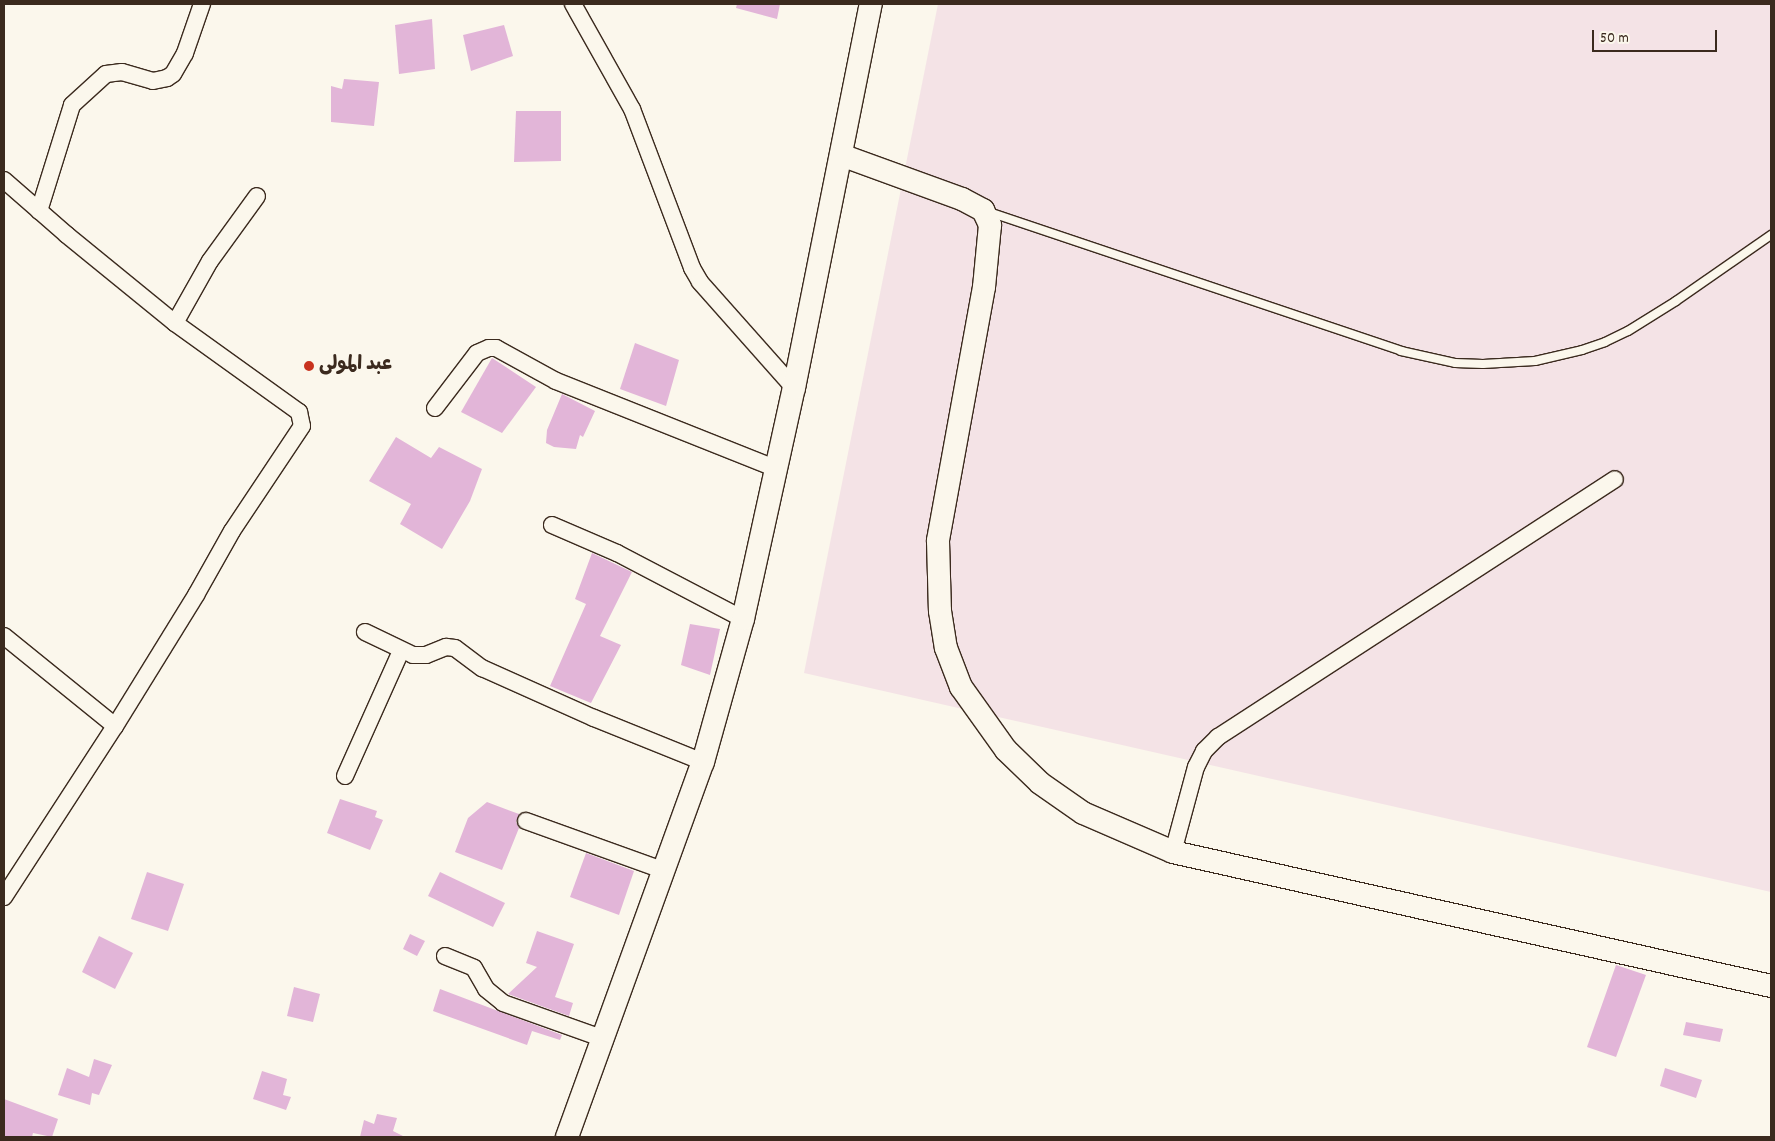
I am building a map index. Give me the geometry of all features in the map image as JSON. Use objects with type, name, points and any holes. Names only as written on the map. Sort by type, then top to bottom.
[{"type":"street","points":[[39,212],[72,105],[106,74],[122,72],[153,81],[168,78],[173,74],[186,53],[202,4]]},
{"type":"street","points":[[573,4],[632,109],[692,268],[700,282],[794,388]]},
{"type":"street","points":[[567,1137],[703,762],[743,619],[794,388],[871,4]]},
{"type":"street","points":[[841,155],[962,199],[982,210],[990,225],[984,287],[938,541],[938,594],[946,648],[962,687],[1006,750],[1040,783],[1083,813],[1173,852],[1771,986]]},
{"type":"street","points":[[4,180],[39,212],[175,323],[299,412],[302,426],[232,531],[196,595],[115,726],[4,897]]},
{"type":"street","points":[[175,323],[210,261],[257,196]]},
{"type":"street","points":[[435,408],[477,353],[489,348],[496,348],[556,382],[775,468]]},
{"type":"street","points":[[1173,852],[1196,767],[1204,751],[1218,737],[1615,479]]},
{"type":"street","points":[[552,525],[617,553],[743,619]]},
{"type":"street","points":[[365,632],[401,651],[419,656],[446,647],[455,648],[482,668],[594,718],[703,762]]},
{"type":"street","points":[[4,636],[115,726]]},
{"type":"street","points":[[345,776],[401,651]]},
{"type":"street","points":[[526,821],[665,870]]},
{"type":"street","points":[[445,956],[474,968],[486,989],[502,1003],[604,1039]]},
{"type":"lane","points":[[982,210],[1401,351],[1456,363],[1483,364],[1535,361],[1582,350],[1605,342],[1628,331],[1676,301],[1771,235]]},
{"type":"shaded area","points":[[938,4],[1771,4],[1771,892],[804,673]]},
{"type":"building","points":[[737,4],[780,4],[777,19],[736,8]]},
{"type":"building","points":[[432,19],[435,69],[399,74],[395,25]]},
{"type":"building","points":[[504,25],[513,56],[471,71],[463,35]]},
{"type":"building","points":[[344,79],[379,82],[374,126],[331,122],[331,86],[342,89]]},
{"type":"building","points":[[516,111],[561,111],[561,161],[514,162]]},
{"type":"building","points":[[635,343],[679,360],[666,406],[620,389]]},
{"type":"building","points":[[492,358],[536,387],[502,433],[461,412]]},
{"type":"building","points":[[562,394],[595,411],[583,437],[580,435],[576,449],[554,447],[546,443],[547,430]]},
{"type":"building","points":[[396,437],[431,458],[439,447],[482,469],[470,501],[442,549],[400,524],[411,504],[369,481]]},
{"type":"building","points":[[592,553],[632,572],[600,636],[621,645],[591,703],[550,686],[586,604],[575,599]]},
{"type":"building","points":[[690,624],[720,629],[710,675],[681,665]]},
{"type":"building","points":[[340,799],[377,811],[375,817],[383,820],[370,850],[327,833]]},
{"type":"building","points":[[487,802],[519,814],[516,822],[519,828],[502,870],[455,852],[468,818]]},
{"type":"building","points":[[586,853],[634,871],[619,915],[570,897]]},
{"type":"building","points":[[147,872],[184,884],[168,931],[131,919]]},
{"type":"building","points":[[440,872],[505,903],[493,927],[428,896]]},
{"type":"building","points":[[537,931],[574,944],[555,997],[573,1003],[569,1016],[508,994],[537,967],[526,963]]},
{"type":"building","points":[[410,934],[425,941],[417,956],[403,949]]},
{"type":"building","points":[[99,936],[133,953],[115,989],[82,972]]},
{"type":"building","points":[[1616,965],[1646,975],[1616,1057],[1587,1047]]},
{"type":"building","points":[[294,987],[320,994],[313,1022],[287,1016]]},
{"type":"building","points":[[440,989],[562,1035],[560,1040],[532,1031],[527,1045],[433,1011]]},
{"type":"building","points":[[1686,1022],[1723,1029],[1720,1042],[1683,1035]]},
{"type":"building","points":[[94,1059],[112,1065],[99,1095],[92,1093],[90,1105],[58,1095],[67,1068],[89,1077]]},
{"type":"building","points":[[1665,1068],[1702,1080],[1696,1098],[1660,1086]]},
{"type":"building","points":[[262,1071],[287,1079],[283,1095],[291,1097],[286,1110],[253,1099]]},
{"type":"building","points":[[4,1099],[58,1119],[52,1137],[33,1133],[32,1137],[4,1137]]},
{"type":"building","points":[[377,1114],[397,1118],[393,1131],[405,1137],[360,1137],[364,1120],[374,1124]]},
{"type":"place","name":"عبد المولى","points":[[309,366]]}]
